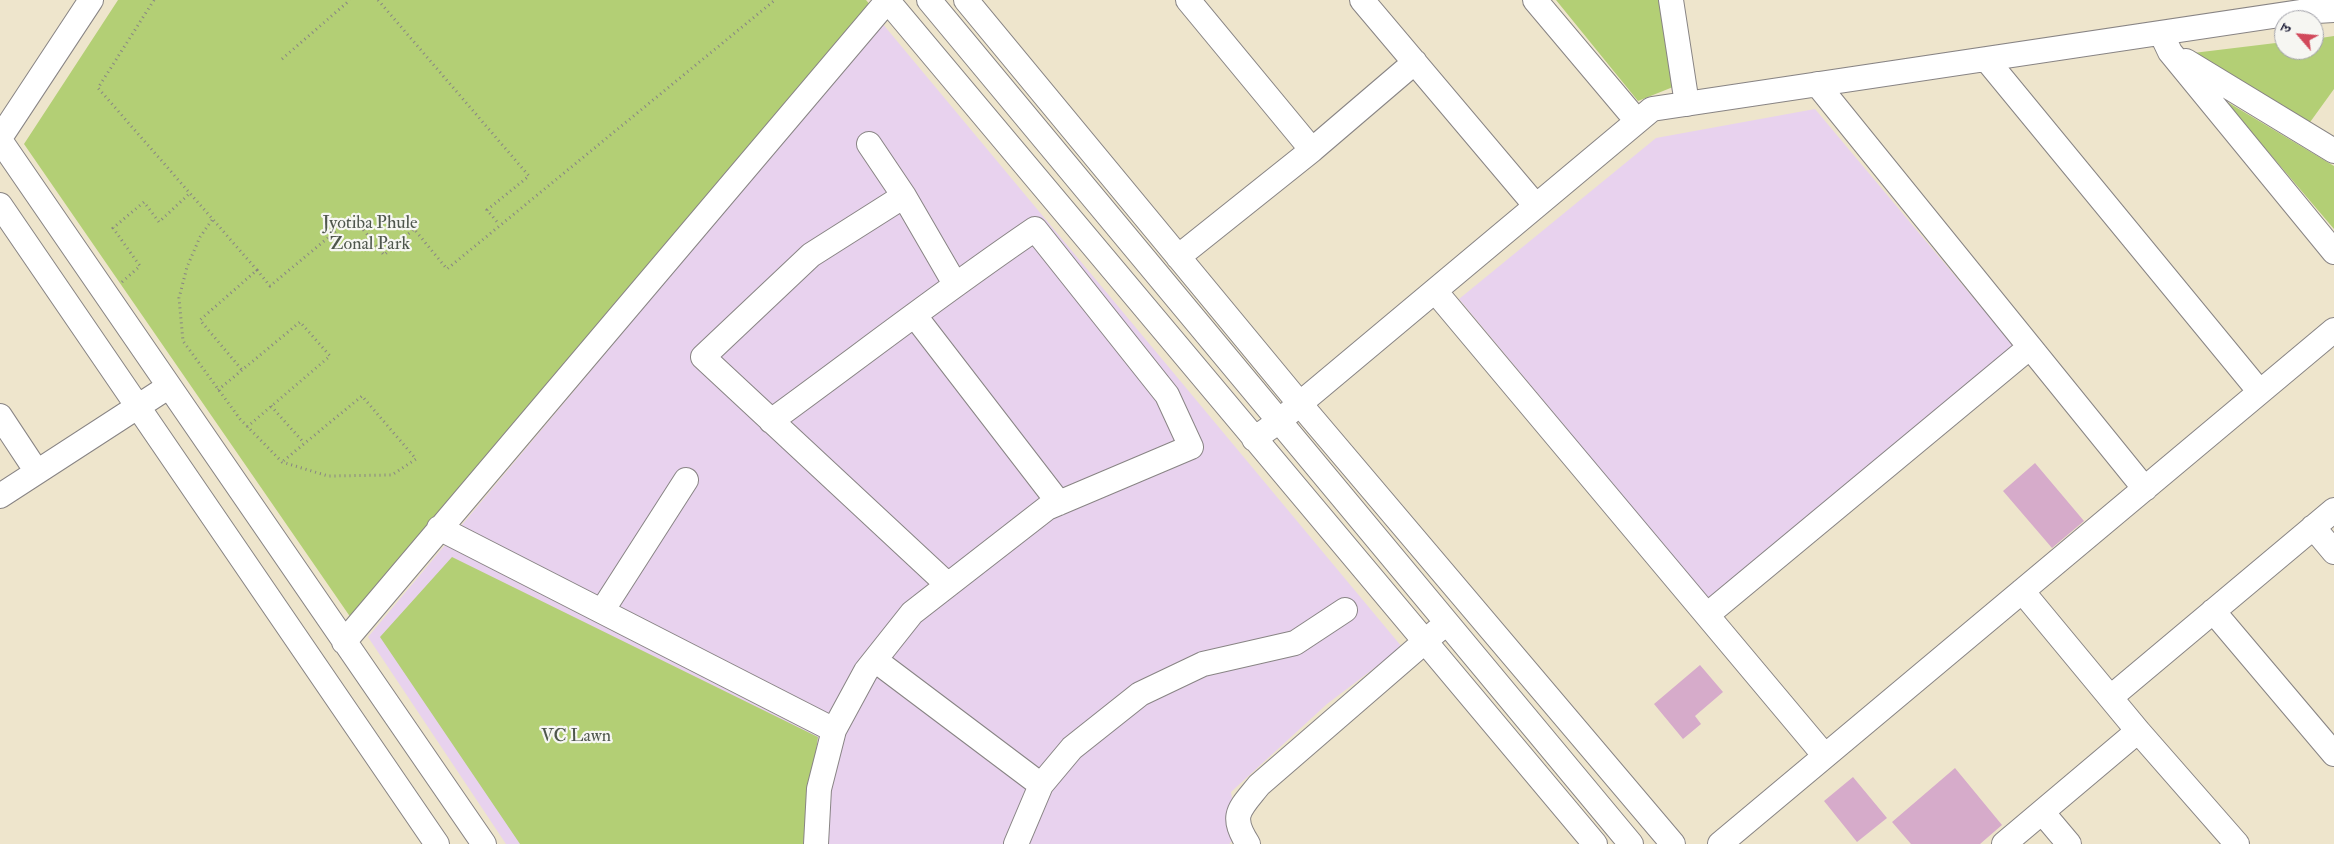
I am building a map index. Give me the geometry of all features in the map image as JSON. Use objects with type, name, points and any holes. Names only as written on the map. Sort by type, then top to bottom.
[{"type":"street","points":[[91,0],[0,139],[168,387],[484,844]]},
{"type":"street","points":[[344,642],[888,0],[1595,844]]},
{"type":"street","points":[[929,0],[1445,623],[1631,844]]},
{"type":"street","points":[[966,0],[1300,404],[1673,844]]},
{"type":"street","points":[[1188,0],[1312,150]]},
{"type":"street","points":[[1362,0],[1536,206]]},
{"type":"street","points":[[1535,0],[1638,121]]},
{"type":"street","points":[[1671,0],[1687,104]]},
{"type":"street","points":[[1254,439],[1300,404],[1652,109],[1986,59],[2165,42],[2330,7]]},
{"type":"street","points":[[2165,42],[2334,151]]},
{"type":"street","points":[[2165,42],[2334,252]]},
{"type":"street","points":[[1986,59],[2260,392]]},
{"type":"street","points":[[1178,257],[1312,150],[1415,62]]},
{"type":"street","points":[[1817,84],[2145,489]]},
{"type":"street","points":[[870,144],[904,196],[955,284]]},
{"type":"street","points":[[904,196],[811,255],[703,357],[948,585]]},
{"type":"street","points":[[2,211],[437,844]]},
{"type":"street","points":[[771,421],[915,316],[955,284],[1035,229],[1167,395],[1191,447],[1047,508],[912,613],[866,672],[834,730],[819,790],[816,844]]},
{"type":"street","points":[[1435,291],[1825,756]]},
{"type":"street","points":[[915,316],[1059,503]]},
{"type":"street","points":[[1720,844],[2334,330]]},
{"type":"street","points":[[1707,615],[2030,347]]},
{"type":"street","points":[[0,496],[168,387]]},
{"type":"street","points":[[0,416],[37,472]]},
{"type":"street","points":[[602,611],[686,480]]},
{"type":"street","points":[[2110,697],[2334,510]]},
{"type":"street","points":[[2313,527],[2334,552]]},
{"type":"street","points":[[439,528],[834,730]]},
{"type":"street","points":[[2022,591],[2138,730],[2237,844]]},
{"type":"street","points":[[1016,844],[1041,785],[1072,748],[1140,694],[1203,664],[1295,644],[1345,610]]},
{"type":"street","points":[[2213,611],[2334,754]]},
{"type":"street","points":[[295,636],[328,619]]},
{"type":"street","points":[[1248,844],[1239,831],[1236,818],[1240,808],[1259,785],[1425,643],[1445,623]]},
{"type":"street","points":[[875,660],[1041,785]]},
{"type":"street","points":[[2004,844],[2138,730]]},
{"type":"street","points":[[2042,812],[2069,844]]},
{"type":"path","points":[[154,0],[98,88],[188,194],[270,286],[353,217],[384,255],[414,229],[447,269],[499,224],[775,0]]},
{"type":"path","points":[[282,58],[350,0]]},
{"type":"path","points":[[378,0],[529,176],[487,210],[499,224]]},
{"type":"path","points":[[105,294],[140,266],[113,228],[144,202],[159,222],[188,194]]},
{"type":"path","points":[[212,220],[200,237],[187,267],[179,298],[182,342],[247,427],[282,462],[328,476],[392,474],[416,460],[362,396],[282,462]]},
{"type":"path","points":[[242,370],[200,320],[257,270]]},
{"type":"path","points":[[218,390],[300,322],[330,356],[247,427]]},
{"type":"path","points":[[270,406],[304,443]]},
{"type":"shaded area","points":[[882,23],[1402,647],[1327,704],[1231,792],[1238,835],[1229,844],[506,844],[368,637]]},
{"type":"shaded area","points":[[1815,109],[2013,345],[1709,600],[1459,299],[1656,138]]},
{"type":"green space","name":"Jyotiba Phule Zonal Park","points":[[118,0],[866,0],[871,6],[351,618],[24,144]]},
{"type":"green space","points":[[1556,0],[1661,0],[1673,87],[1638,101]]},
{"type":"green space","points":[[2334,36],[2334,89],[2308,125],[2185,54],[2274,43],[2274,60],[2324,60],[2324,38]]},
{"type":"green space","points":[[2224,100],[2334,166],[2334,229]]},
{"type":"green space","name":"VC Lawn","points":[[452,557],[818,737],[803,844],[520,844],[380,637]]},
{"type":"building","points":[[2035,463],[2084,521],[2052,548],[2003,491]]},
{"type":"building","points":[[1700,665],[1723,692],[1695,716],[1701,724],[1683,739],[1654,704]]},
{"type":"building","points":[[1955,768],[2002,825],[1980,844],[1911,844],[1892,822]]},
{"type":"building","points":[[1853,777],[1887,818],[1857,842],[1824,801]]}]
